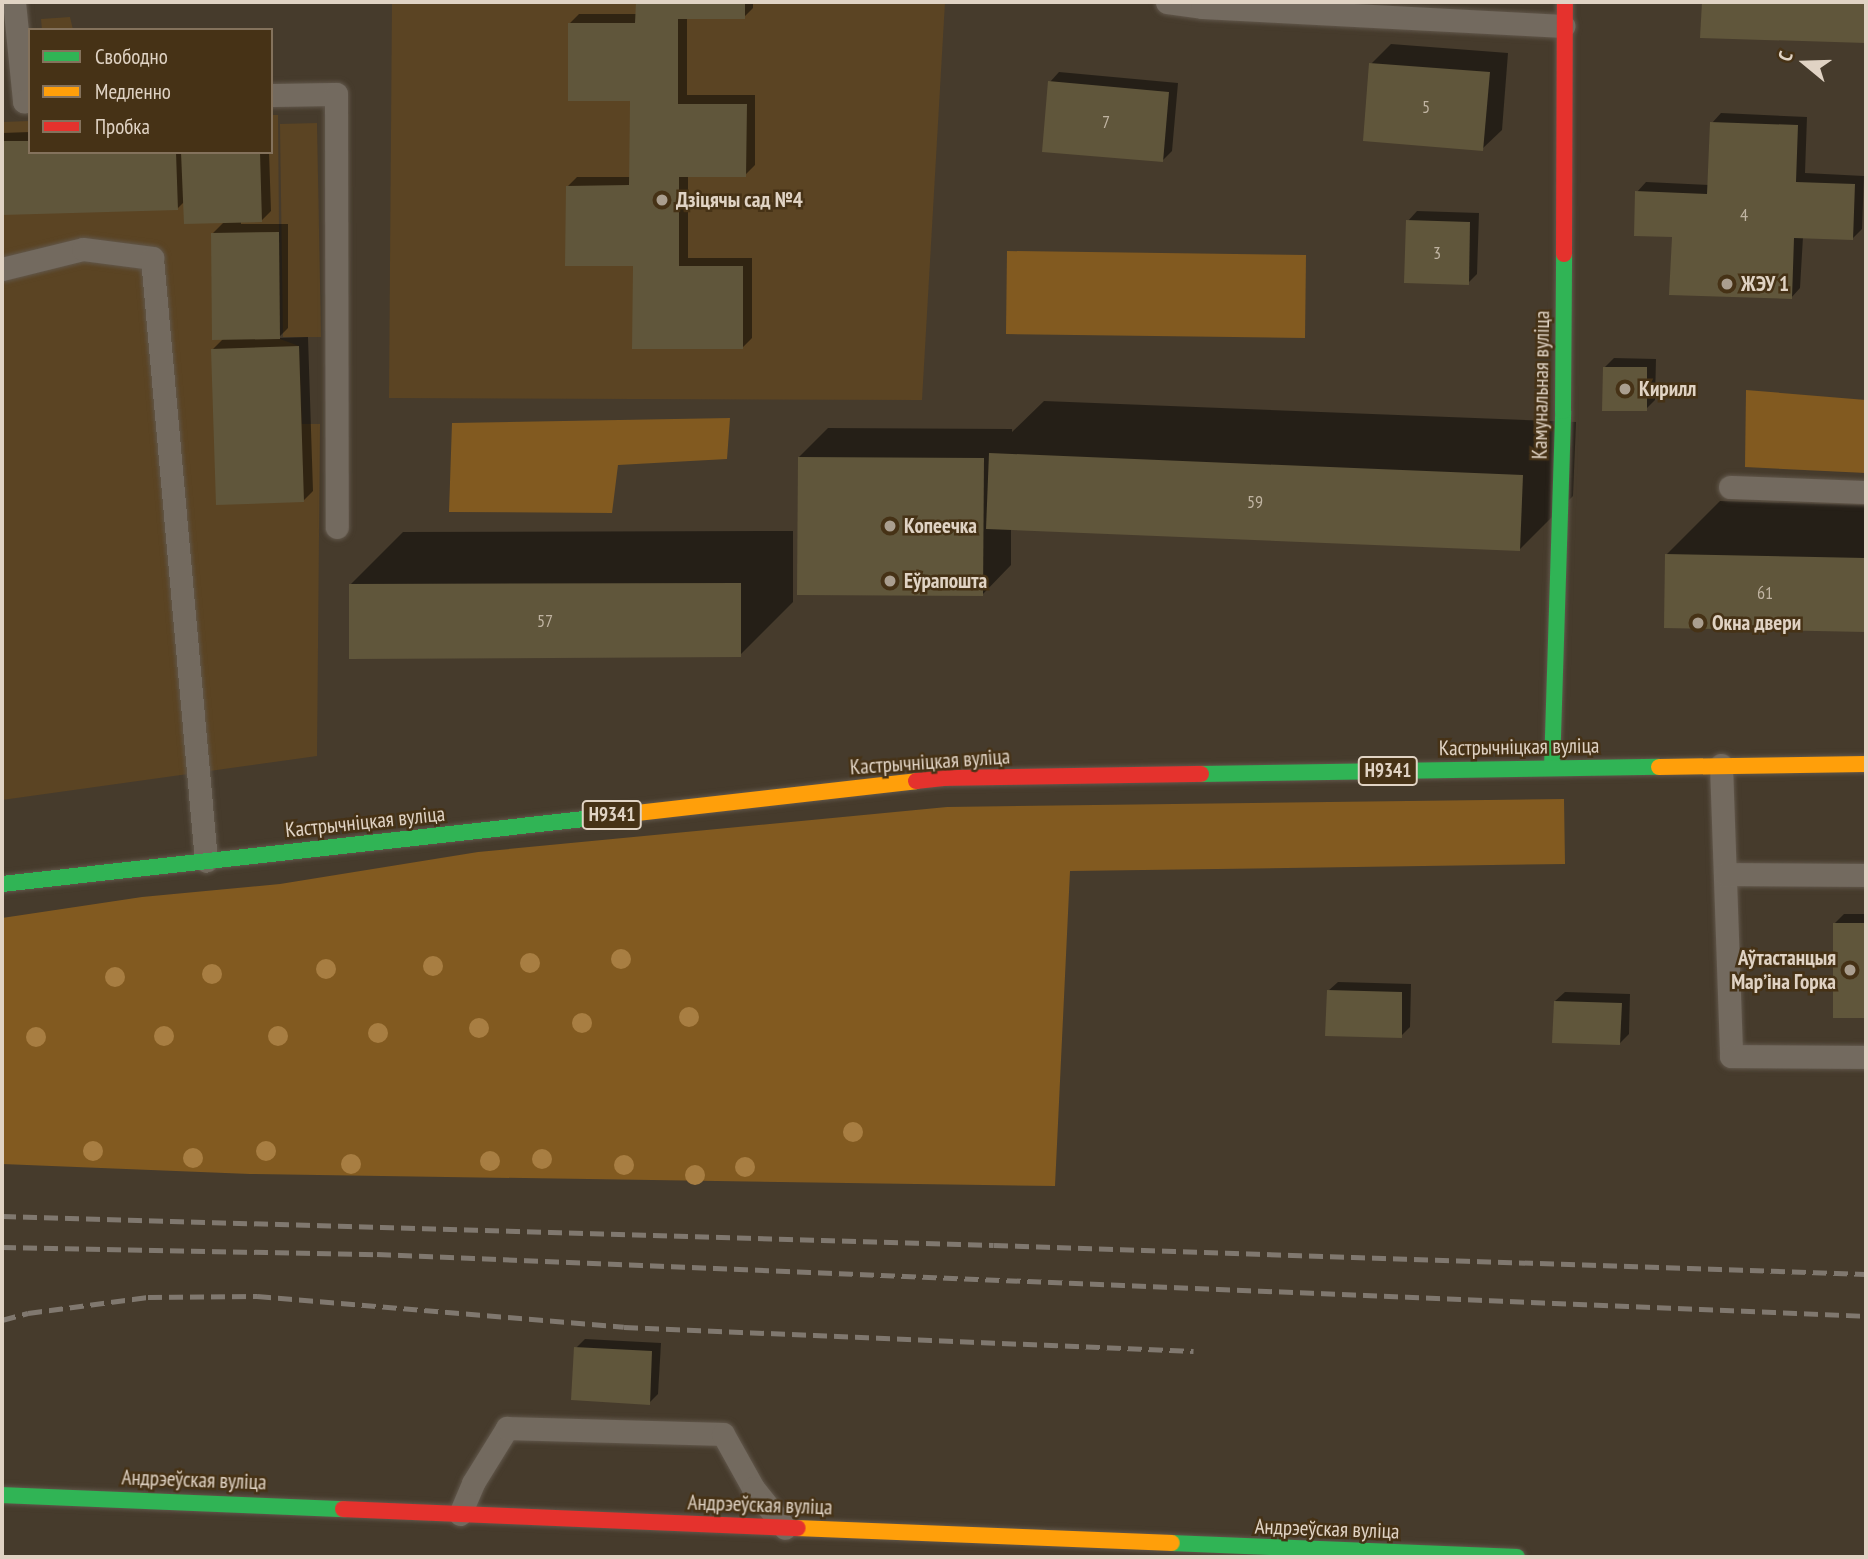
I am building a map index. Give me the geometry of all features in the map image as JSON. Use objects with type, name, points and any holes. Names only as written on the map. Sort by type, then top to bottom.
[{"type":"main road","name":"Камунальная вуліца","points":[[1552,768],[1563,411],[1565,2]]},
{"type":"main road","name":"Кастрычніцкая вуліца","points":[[2,884],[946,778],[1866,764]]},
{"type":"main road","name":"Андрэеўская вуліца","points":[[2,1494],[1517,1557]]},
{"type":"lane","points":[[14,2],[24,101],[28,101]]},
{"type":"lane","points":[[1167,2],[1202,7],[1564,26]]},
{"type":"lane","points":[[273,95],[336,94],[337,527]]},
{"type":"lane","points":[[2,269],[83,249],[152,258],[206,861]]},
{"type":"lane","points":[[1730,487],[1866,492]]},
{"type":"lane","points":[[1721,765],[1731,1056],[1866,1057]]},
{"type":"lane","points":[[1725,874],[1866,875]]},
{"type":"lane","points":[[460,1514],[473,1483],[508,1428],[723,1434],[753,1488],[785,1528]]},
{"type":"shaded area","name":"Дзіцячы сад №4","points":[[392,2],[945,2],[922,400],[389,398]]},
{"type":"shaded area","points":[[70,17],[73,28],[42,28],[41,19]]},
{"type":"shaded area","points":[[273,115],[278,115],[280,339],[299,346],[302,424],[320,424],[317,756],[2,800],[2,122],[28,121],[28,154],[273,154]]},
{"type":"shaded area","points":[[317,123],[321,337],[283,337],[280,124]]},
{"type":"shaded area","points":[[1007,251],[1306,255],[1305,338],[1006,334]]},
{"type":"shaded area","points":[[1746,390],[1866,400],[1866,473],[1745,467]]},
{"type":"shaded area","points":[[730,418],[727,459],[618,465],[612,513],[449,512],[452,423]]},
{"type":"shaded area","points":[[1564,799],[1565,864],[1070,871],[1055,1186],[250,1174],[2,1164],[2,918],[142,897],[280,884],[478,852],[947,807]]},
{"type":"building","points":[[636,2],[745,2],[745,19],[678,19],[678,104],[747,104],[746,177],[679,177],[679,266],[743,266],[743,349],[632,349],[633,266],[565,266],[566,186],[629,185],[630,101],[568,101],[568,23],[635,23]]},
{"type":"building","points":[[1702,2],[1866,2],[1866,43],[1700,38]]},
{"type":"building","points":[[1369,63],[1490,72],[1483,151],[1363,141]]},
{"type":"building","points":[[1048,81],[1169,92],[1163,162],[1042,152]]},
{"type":"building","points":[[1710,122],[1798,125],[1796,182],[1855,184],[1853,240],[1794,238],[1792,299],[1669,295],[1672,237],[1634,236],[1635,191],[1707,194]]},
{"type":"building","points":[[2,141],[28,141],[28,154],[176,154],[178,210],[2,215]]},
{"type":"building","points":[[181,154],[260,154],[262,222],[184,224]]},
{"type":"building","points":[[1406,220],[1470,222],[1469,285],[1404,283]]},
{"type":"building","points":[[279,232],[280,339],[212,340],[211,233]]},
{"type":"building","points":[[299,346],[304,502],[216,505],[211,349]]},
{"type":"building","name":"Кирилл","points":[[1603,367],[1647,367],[1647,411],[1602,411]]},
{"type":"building","points":[[989,453],[1523,475],[1520,551],[986,529]]},
{"type":"building","name":"Копеечка","points":[[798,457],[984,458],[983,596],[797,595]]},
{"type":"building","points":[[1665,554],[1866,558],[1866,632],[1664,628]]},
{"type":"building","points":[[741,583],[741,657],[349,659],[349,584]]},
{"type":"building","name":"Аўтастанцыя Марʼіна Горка","points":[[1833,923],[1866,923],[1866,1018],[1833,1018]]},
{"type":"building","points":[[1327,990],[1402,992],[1402,1038],[1325,1036]]},
{"type":"building","points":[[1554,1001],[1622,1003],[1620,1045],[1552,1043]]},
{"type":"building","points":[[574,1347],[652,1351],[650,1405],[571,1400]]},
{"type":"railway","points":[[2,1216],[1866,1274]]},
{"type":"railway","points":[[2,1247],[377,1254],[1866,1316]]},
{"type":"railway","points":[[2,1320],[28,1313],[148,1297],[257,1296],[624,1327],[1193,1351]]},
{"type":"traffic: fast","points":[[1552,768],[1563,411],[1564,254]]},
{"type":"traffic: fast","points":[[1201,774],[1659,767]]},
{"type":"traffic: fast","points":[[2,884],[593,818]]},
{"type":"traffic: fast","points":[[2,1495],[343,1509]]},
{"type":"traffic: fast","points":[[1172,1543],[1517,1557]]},
{"type":"traffic: slow","points":[[1659,767],[1866,764]]},
{"type":"traffic: slow","points":[[593,818],[916,781]]},
{"type":"traffic: slow","points":[[798,1528],[1172,1543]]},
{"type":"traffic: jam","points":[[1564,254],[1565,2]]},
{"type":"traffic: jam","points":[[916,781],[946,778],[1201,774]]},
{"type":"traffic: jam","points":[[343,1509],[798,1528]]},
{"type":"place","name":"Дзіцячы сад №4","points":[[662,200]]},
{"type":"place","name":"ЖЭУ 1","points":[[1727,284]]},
{"type":"place","name":"Кирилл","points":[[1625,389]]},
{"type":"place","name":"Копеечка","points":[[890,526]]},
{"type":"place","name":"Еўрапошта","points":[[890,581]]},
{"type":"place","name":"Окна двери","points":[[1698,623]]},
{"type":"place","name":"Аўтастанцыя Марʼіна Горка","points":[[1850,970]]}]
